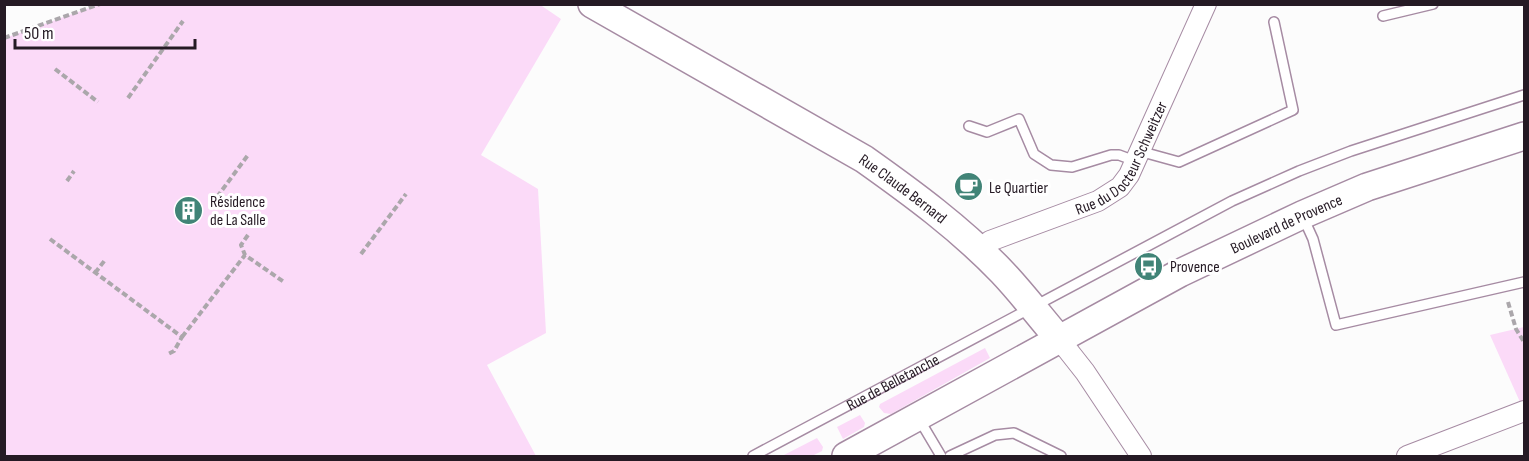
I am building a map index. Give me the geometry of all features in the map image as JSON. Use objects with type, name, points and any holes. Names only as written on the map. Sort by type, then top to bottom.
[{"type":"street","name":"Rue Claude Bernard","points":[[592,4],[864,159],[902,186],[1002,272],[1085,372],[1141,456]]},
{"type":"street","name":"Rue du Docteur Schweitzer","points":[[979,250],[990,241],[1098,201],[1111,194],[1125,181],[1206,4]]},
{"type":"street","name":"Boulevard de Provence","points":[[1059,339],[1180,273],[1302,215],[1367,187],[1524,136]]},
{"type":"street","points":[[846,456],[1059,339]]},
{"type":"street","points":[[1407,456],[1524,411]]},
{"type":"lane","points":[[1383,16],[1433,4]]},
{"type":"lane","points":[[969,126],[987,132],[1019,119],[1034,154],[1051,165],[1072,167],[1111,155],[1179,162],[1293,110],[1274,22]]},
{"type":"lane","name":"Rue de Belletanche","points":[[753,456],[1232,201],[1299,171],[1423,126],[1524,95]]},
{"type":"lane","points":[[1302,215],[1313,239],[1336,325],[1524,282]]},
{"type":"lane","points":[[918,417],[941,456]]},
{"type":"lane","points":[[950,456],[995,435],[1014,433],[1061,456]]},
{"type":"path","points":[[4,38],[100,4]]},
{"type":"path","points":[[128,98],[183,21]]},
{"type":"path","points":[[55,69],[98,102]]},
{"type":"path","points":[[217,197],[248,155]]},
{"type":"path","points":[[67,181],[74,171]]},
{"type":"path","points":[[361,254],[406,194]]},
{"type":"path","points":[[248,235],[241,245],[245,255],[284,282]]},
{"type":"path","points":[[50,239],[183,337]]},
{"type":"path","points":[[168,354],[174,351],[245,255]]},
{"type":"path","points":[[95,273],[105,260]]},
{"type":"path","points":[[1504,287],[1513,320],[1524,342]]},
{"type":"shaded area","points":[[100,4],[539,4],[561,19],[481,155],[538,189],[546,333],[487,365],[536,456],[5,456],[5,38]]},
{"type":"shaded area","points":[[1524,327],[1524,411],[1490,335]]},
{"type":"shaded area","points":[[985,348],[990,358],[891,414],[884,413],[879,407],[880,404]]},
{"type":"shaded area","points":[[860,415],[865,423],[864,427],[843,439],[837,427]]},
{"type":"shaded area","points":[[817,438],[823,447],[822,451],[812,456],[782,456]]},
{"type":"place","name":"Le Quartier","points":[[968,187]]},
{"type":"place","name":"Résidence de La Salle","points":[[189,210]]},
{"type":"place","name":"Provence","points":[[1149,266]]}]
